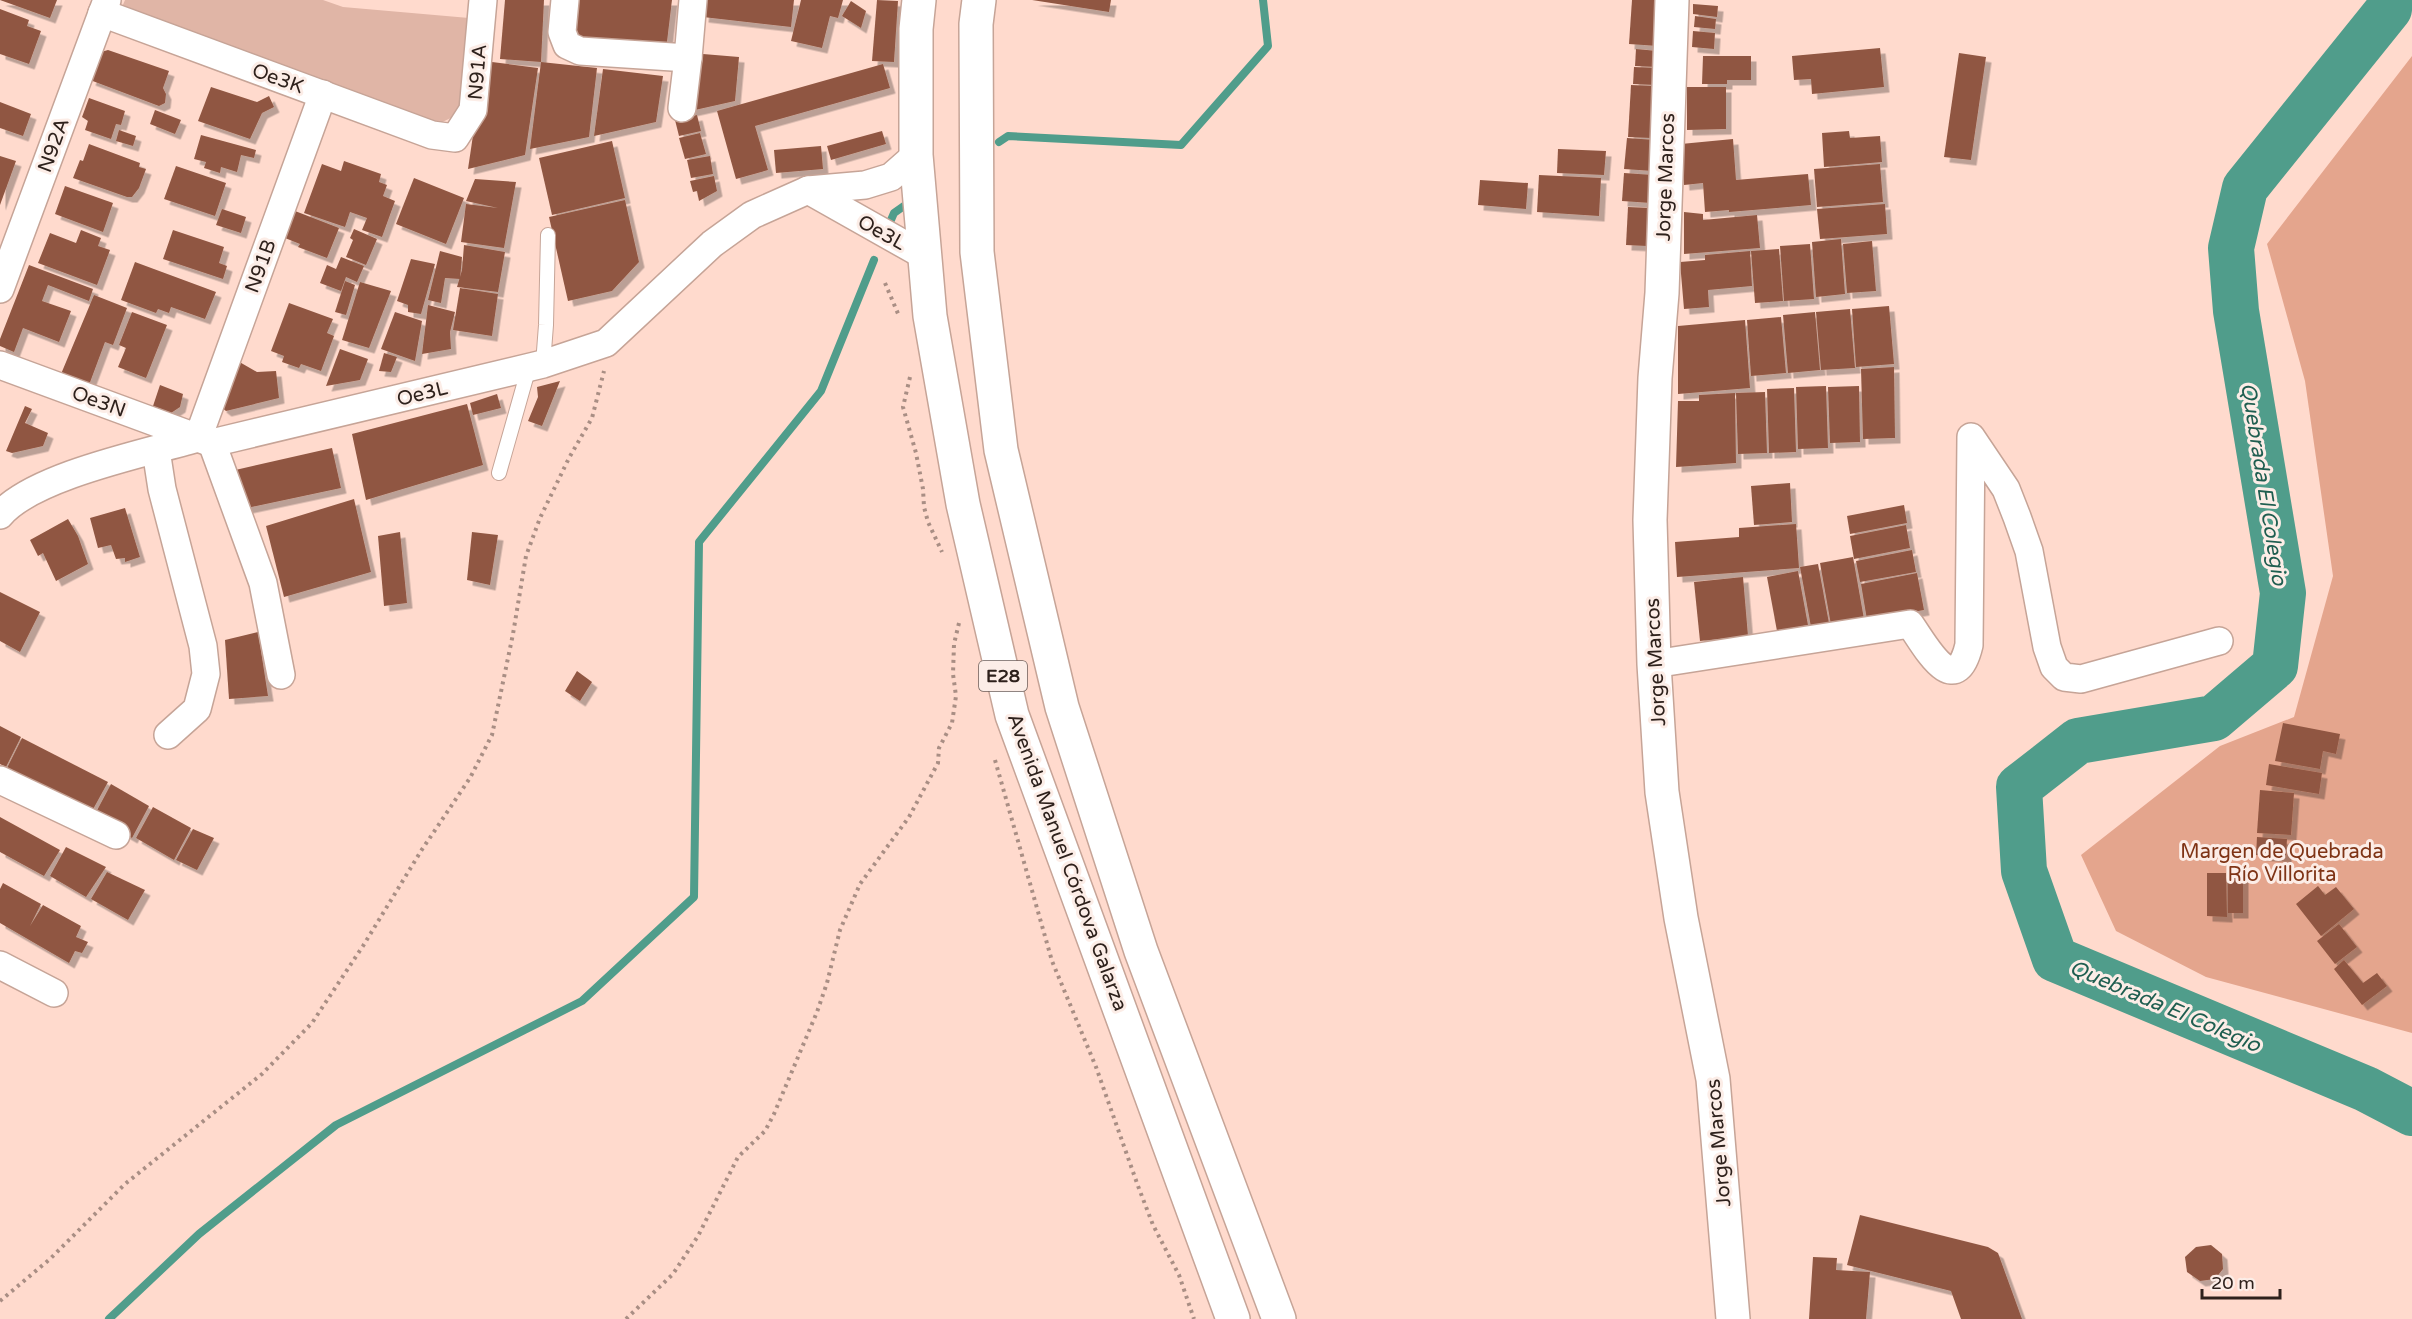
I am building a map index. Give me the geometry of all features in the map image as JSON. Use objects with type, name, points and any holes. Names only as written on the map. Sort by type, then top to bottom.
[{"type":"main road","name":"Avenida Manuel Córdova Galarza","points":[[919,0],[916,29],[916,155],[930,316],[963,504],[1012,715],[1233,1319]]},
{"type":"main road","name":"Avenida Manuel Córdova Galarza","points":[[979,0],[976,24],[977,252],[1001,450],[1062,707],[1142,951],[1279,1319]]},
{"type":"main road","name":"Jorge Marcos","points":[[1672,0],[1662,293],[1655,378],[1650,520],[1654,664],[1662,792],[1681,918],[1713,1079],[1733,1319]]},
{"type":"street","name":"N91A","points":[[455,138],[473,110],[483,0]]},
{"type":"street","points":[[565,0],[562,32],[567,45],[580,51],[688,58]]},
{"type":"street","points":[[682,108],[693,0]]},
{"type":"street","name":"Oe3K","points":[[104,7],[432,135],[455,138]]},
{"type":"street","name":"N92A","points":[[0,289],[104,7]]},
{"type":"street","name":"N91B","points":[[205,440],[323,94]]},
{"type":"street","name":"Oe3L","points":[[3,508],[54,480],[156,450],[536,365],[606,343],[711,244],[752,215],[808,190],[865,185],[891,177],[916,155]]},
{"type":"street","name":"Oe3L","points":[[808,190],[925,256]]},
{"type":"street","name":"Oe3N","points":[[0,365],[205,440]]},
{"type":"street","points":[[1654,664],[1910,624],[1940,667],[1948,670],[1958,668],[1966,660],[1970,645],[1971,437],[2006,489],[2018,517],[2029,550],[2047,647],[2054,667],[2064,677],[2081,679],[2219,641]]},
{"type":"street","points":[[205,440],[262,583],[281,675]]},
{"type":"street","points":[[156,450],[162,489],[203,646],[206,674],[197,709],[168,735]]},
{"type":"street","points":[[0,780],[116,835]]},
{"type":"street","points":[[0,964],[54,993]]},
{"type":"lane","points":[[499,473],[536,365],[546,325],[548,235]]},
{"type":"path","points":[[885,283],[904,324]]},
{"type":"path","points":[[0,1301],[50,1259],[125,1184],[262,1074],[312,1023],[470,778],[492,735],[526,556],[540,518],[592,418],[604,374],[606,343]]},
{"type":"path","points":[[910,376],[903,407],[916,453],[928,522],[944,556]]},
{"type":"path","points":[[626,1319],[673,1274],[709,1217],[738,1157],[765,1131],[774,1114],[817,1012],[840,930],[861,884],[909,817],[938,763],[939,748],[952,723],[956,696],[953,674],[954,644],[959,619],[962,630]]},
{"type":"path","points":[[993,756],[1052,961],[1096,1067],[1153,1225],[1179,1275],[1194,1319]]},
{"type":"shaded area","points":[[125,0],[323,0],[343,7],[469,18],[468,97],[457,115],[434,126],[122,7]]},
{"type":"green space","name":"Margen de Quebrada Río Villorita","points":[[2412,56],[2412,1033],[2206,977],[2116,931],[2081,855],[2220,746],[2294,717],[2333,576],[2305,381],[2267,244]]},
{"type":"building","points":[[0,0],[57,0],[50,18]]},
{"type":"building","points":[[505,0],[544,0],[541,62],[500,59]]},
{"type":"building","points":[[571,0],[672,0],[666,50],[568,37]]},
{"type":"building","points":[[705,0],[794,0],[791,27],[703,17]]},
{"type":"building","points":[[801,0],[843,0],[838,18],[830,16],[822,48],[791,41]]},
{"type":"building","points":[[877,0],[898,1],[894,62],[872,61]]},
{"type":"building","points":[[1032,0],[1111,0],[1109,12]]},
{"type":"building","points":[[1632,0],[1660,0],[1658,46],[1629,44]]},
{"type":"building","points":[[851,1],[866,11],[861,28],[842,16]]},
{"type":"building","points":[[1693,4],[1718,6],[1717,17],[1693,14]]},
{"type":"building","points":[[0,9],[29,20],[27,26],[41,31],[29,64],[0,54]]},
{"type":"building","points":[[1695,16],[1716,19],[1715,29],[1694,27]]},
{"type":"building","points":[[1693,31],[1715,33],[1714,49],[1692,47]]},
{"type":"building","points":[[1880,48],[1884,87],[1812,94],[1811,79],[1794,80],[1792,56]]},
{"type":"building","points":[[1636,49],[1658,51],[1657,67],[1635,66]]},
{"type":"building","points":[[108,50],[169,71],[163,88],[166,94],[165,103],[159,106],[90,80],[101,52]]},
{"type":"building","points":[[691,53],[739,57],[735,101],[686,112]]},
{"type":"building","points":[[1959,53],[1986,57],[1971,160],[1944,157]]},
{"type":"building","points":[[1703,56],[1751,56],[1751,80],[1727,80],[1727,84],[1702,84]]},
{"type":"building","points":[[484,61],[538,68],[525,155],[468,169]]},
{"type":"building","points":[[541,62],[597,68],[589,137],[530,149]]},
{"type":"building","points":[[883,64],[890,88],[755,126],[768,170],[736,179],[717,111]]},
{"type":"building","points":[[1634,67],[1657,68],[1656,85],[1633,84]]},
{"type":"building","points":[[603,69],[663,76],[656,122],[594,136]]},
{"type":"building","points":[[1631,85],[1654,86],[1651,138],[1628,137]]},
{"type":"building","points":[[211,87],[257,102],[269,96],[274,107],[262,113],[250,139],[198,121]]},
{"type":"building","points":[[1687,87],[1726,87],[1726,129],[1687,130]]},
{"type":"building","points":[[89,98],[125,111],[121,125],[116,124],[111,139],[85,130],[88,121],[82,117]]},
{"type":"building","points":[[0,102],[31,114],[23,136],[0,128]]},
{"type":"building","points":[[155,110],[181,120],[175,134],[150,124]]},
{"type":"building","points":[[697,115],[701,131],[679,136],[675,120]]},
{"type":"building","points":[[119,130],[136,136],[133,146],[116,141]]},
{"type":"building","points":[[882,131],[886,144],[831,160],[827,146]]},
{"type":"building","points":[[1849,131],[1850,138],[1880,136],[1882,162],[1824,167],[1822,133]]},
{"type":"building","points":[[700,133],[706,154],[685,159],[679,138]]},
{"type":"building","points":[[201,135],[256,150],[254,158],[241,155],[237,172],[221,167],[220,173],[204,168],[206,162],[194,159]]},
{"type":"building","points":[[1627,138],[1655,140],[1653,171],[1624,169]]},
{"type":"building","points":[[1733,139],[1736,180],[1808,174],[1811,205],[1705,212],[1703,183],[1684,185],[1681,144]]},
{"type":"building","points":[[612,141],[625,198],[552,215],[539,158]]},
{"type":"building","points":[[89,144],[140,163],[139,167],[146,169],[139,188],[132,197],[73,178],[80,160],[83,161]]},
{"type":"building","points":[[821,146],[823,169],[776,173],[774,150]]},
{"type":"building","points":[[1558,149],[1606,151],[1604,175],[1557,173]]},
{"type":"building","points":[[0,156],[16,161],[0,205]]},
{"type":"building","points":[[710,156],[713,174],[691,178],[687,160]]},
{"type":"building","points":[[344,161],[381,174],[379,182],[387,185],[383,196],[395,201],[382,237],[362,230],[367,218],[350,212],[345,227],[304,213],[322,164],[341,171]]},
{"type":"building","points":[[1880,164],[1883,202],[1817,207],[1814,169]]},
{"type":"building","points":[[176,166],[226,183],[215,216],[164,199]]},
{"type":"building","points":[[1624,173],[1653,175],[1651,203],[1622,201]]},
{"type":"building","points":[[1539,175],[1601,178],[1599,216],[1537,212]]},
{"type":"building","points":[[714,176],[717,191],[699,201],[697,191],[693,192],[690,181]]},
{"type":"building","points":[[414,178],[464,198],[446,244],[396,224]]},
{"type":"building","points":[[475,179],[516,182],[504,248],[461,242],[466,204],[498,208],[466,201]]},
{"type":"building","points":[[1480,180],[1528,183],[1526,209],[1478,205]]},
{"type":"building","points":[[65,186],[113,203],[103,232],[55,214]]},
{"type":"building","points":[[625,200],[639,262],[612,291],[568,301],[549,217]]},
{"type":"building","points":[[1885,204],[1887,234],[1820,239],[1817,209]]},
{"type":"building","points":[[1628,207],[1650,208],[1647,246],[1626,245]]},
{"type":"building","points":[[222,209],[246,217],[241,233],[216,225]]},
{"type":"building","points":[[295,211],[339,228],[327,258],[298,247],[300,244],[285,238]]},
{"type":"building","points":[[1684,212],[1703,214],[1703,220],[1757,215],[1760,248],[1684,254]]},
{"type":"building","points":[[354,229],[377,239],[366,265],[346,257],[353,240],[350,238]]},
{"type":"building","points":[[81,230],[101,238],[98,246],[110,250],[97,285],[38,263],[50,233],[76,243]]},
{"type":"building","points":[[173,230],[224,247],[219,263],[227,266],[223,279],[163,259]]},
{"type":"building","points":[[1841,239],[1845,294],[1816,297],[1812,242]]},
{"type":"building","points":[[1872,241],[1876,291],[1847,293],[1843,244]]},
{"type":"building","points":[[1810,244],[1814,299],[1784,301],[1780,246]]},
{"type":"building","points":[[464,245],[505,252],[498,292],[457,287],[462,270]]},
{"type":"building","points":[[1779,249],[1783,301],[1755,303],[1751,251]]},
{"type":"building","points":[[440,251],[462,257],[460,279],[445,278],[441,303],[428,300]]},
{"type":"building","points":[[1750,251],[1752,286],[1708,290],[1709,307],[1684,309],[1680,262],[1705,260],[1705,255]]},
{"type":"building","points":[[341,257],[364,266],[357,282],[346,277],[341,291],[320,283],[327,265],[336,269]]},
{"type":"building","points":[[411,259],[435,264],[421,314],[408,312],[408,305],[397,301]]},
{"type":"building","points":[[135,262],[216,292],[205,319],[171,307],[169,313],[158,309],[156,313],[121,300]]},
{"type":"building","points":[[29,265],[93,289],[89,301],[48,285],[42,301],[71,311],[59,342],[23,328],[14,352],[0,346],[0,339]]},
{"type":"building","points":[[345,281],[355,285],[346,315],[335,312]]},
{"type":"building","points":[[360,282],[391,291],[369,348],[342,340]]},
{"type":"building","points":[[460,288],[498,294],[492,336],[453,330]]},
{"type":"building","points":[[94,295],[127,308],[113,345],[105,342],[89,385],[61,374]]},
{"type":"building","points":[[289,303],[333,319],[327,333],[334,336],[321,371],[301,364],[299,368],[282,362],[284,356],[271,351]]},
{"type":"building","points":[[428,305],[455,312],[450,332],[451,349],[422,354]]},
{"type":"building","points":[[1889,306],[1894,364],[1856,367],[1852,309]]},
{"type":"building","points":[[1850,309],[1855,368],[1821,370],[1816,312]]},
{"type":"building","points":[[132,312],[167,325],[146,378],[118,367],[126,348],[119,345]]},
{"type":"building","points":[[395,312],[422,321],[415,361],[381,349]]},
{"type":"building","points":[[1815,312],[1820,370],[1788,373],[1783,315]]},
{"type":"building","points":[[1781,317],[1786,373],[1751,376],[1747,320]]},
{"type":"building","points":[[1745,320],[1750,388],[1678,394],[1678,326]]},
{"type":"building","points":[[340,349],[368,359],[360,380],[326,386]]},
{"type":"building","points":[[384,353],[397,357],[391,372],[379,371]]},
{"type":"building","points":[[236,360],[257,372],[276,371],[279,398],[226,411],[221,407]]},
{"type":"building","points":[[1894,367],[1895,438],[1863,439],[1861,369]]},
{"type":"building","points":[[560,381],[542,426],[528,421],[538,397],[537,387]]},
{"type":"building","points":[[160,385],[183,394],[180,407],[171,413],[153,406]]},
{"type":"building","points":[[1826,386],[1828,448],[1798,449],[1796,387]]},
{"type":"building","points":[[1859,386],[1860,442],[1830,443],[1828,387]]},
{"type":"building","points":[[1794,388],[1796,452],[1769,453],[1767,389]]},
{"type":"building","points":[[1765,392],[1767,453],[1738,454],[1736,393]]},
{"type":"building","points":[[1735,393],[1736,463],[1676,467],[1678,401],[1699,401],[1699,395]]},
{"type":"building","points":[[497,394],[501,408],[473,415],[470,403]]},
{"type":"building","points":[[467,404],[483,465],[366,500],[352,434]]},
{"type":"building","points":[[25,406],[32,409],[25,423],[48,433],[43,446],[12,453],[6,451]]},
{"type":"building","points":[[332,448],[341,488],[247,508],[231,471]]},
{"type":"building","points":[[1790,483],[1792,522],[1754,525],[1751,486]]},
{"type":"building","points":[[354,499],[371,572],[284,597],[266,526]]},
{"type":"building","points":[[1904,505],[1907,523],[1850,534],[1847,516]]},
{"type":"building","points":[[125,508],[140,557],[125,562],[125,558],[116,559],[111,545],[98,548],[90,518]]},
{"type":"building","points":[[68,519],[78,536],[88,564],[56,581],[43,553],[38,556],[30,540]]},
{"type":"building","points":[[1796,524],[1799,568],[1677,577],[1675,542],[1739,537],[1739,528]]},
{"type":"building","points":[[1906,525],[1910,548],[1854,559],[1850,536]]},
{"type":"building","points":[[400,532],[407,603],[384,606],[378,536]]},
{"type":"building","points":[[472,532],[498,535],[490,585],[467,580]]},
{"type":"building","points":[[1912,550],[1916,572],[1860,582],[1856,561]]},
{"type":"building","points":[[1853,557],[1864,619],[1831,625],[1820,563]]},
{"type":"building","points":[[1818,564],[1829,623],[1811,627],[1800,567]]},
{"type":"building","points":[[1798,571],[1808,625],[1777,631],[1767,577]]},
{"type":"building","points":[[1917,573],[1924,610],[1867,620],[1861,584]]},
{"type":"building","points":[[1743,577],[1748,636],[1700,641],[1694,582]]},
{"type":"building","points":[[0,592],[40,612],[20,652],[0,641]]},
{"type":"building","points":[[258,632],[268,696],[229,699],[225,640]]},
{"type":"building","points":[[577,671],[592,682],[580,701],[565,691]]},
{"type":"building","points":[[2283,723],[2340,734],[2336,754],[2323,751],[2320,769],[2275,761]]},
{"type":"building","points":[[0,726],[21,737],[6,767],[0,764]]},
{"type":"building","points":[[22,738],[108,782],[91,813],[7,768]]},
{"type":"building","points":[[2269,764],[2322,773],[2319,794],[2266,785]]},
{"type":"building","points":[[111,784],[149,806],[132,838],[94,816]]},
{"type":"building","points":[[2260,790],[2294,793],[2291,835],[2257,833]]},
{"type":"building","points":[[153,807],[191,828],[174,860],[136,838]]},
{"type":"building","points":[[0,817],[60,850],[44,876],[0,852]]},
{"type":"building","points":[[193,829],[214,838],[197,870],[176,860]]},
{"type":"building","points":[[2257,837],[2287,839],[2286,857],[2256,855]]},
{"type":"building","points":[[66,847],[106,867],[86,897],[50,876]]},
{"type":"building","points":[[107,872],[145,890],[128,920],[91,899]]},
{"type":"building","points":[[2207,873],[2226,873],[2227,917],[2207,916]]},
{"type":"building","points":[[2228,875],[2243,875],[2243,913],[2228,913]]},
{"type":"building","points":[[3,883],[41,904],[30,926],[43,905],[81,926],[76,937],[88,942],[82,953],[75,951],[69,963],[0,923],[0,889]]},
{"type":"building","points":[[2318,886],[2325,895],[2336,887],[2354,909],[2321,936],[2296,904]]},
{"type":"building","points":[[2339,924],[2357,947],[2335,964],[2317,941]]},
{"type":"building","points":[[2344,960],[2363,983],[2377,973],[2387,986],[2362,1005],[2334,969]]},
{"type":"building","points":[[1860,1215],[1988,1247],[1998,1253],[2022,1319],[1961,1319],[1951,1291],[1847,1265]]},
{"type":"building","points":[[2211,1245],[2222,1254],[2223,1269],[2215,1279],[2200,1281],[2187,1272],[2185,1257],[2196,1247]]},
{"type":"building","points":[[1813,1257],[1837,1258],[1836,1270],[1870,1272],[1866,1319],[1809,1319]]},
{"type":"waterway","points":[[999,142],[1008,136],[1181,145],[1268,46],[1263,0]]},
{"type":"waterway","name":"Quebrada El Colegio","points":[[2390,0],[2389,9],[2245,188],[2231,248],[2236,311],[2283,593],[2275,666],[2214,718],[2078,741],[2019,787],[2024,871],[2055,959],[2366,1089],[2412,1113]]},
{"type":"waterway","points":[[891,220],[894,213],[911,201]]},
{"type":"waterway","points":[[109,1319],[199,1234],[336,1125],[582,1001],[694,897],[699,542],[821,391],[874,260]]}]
